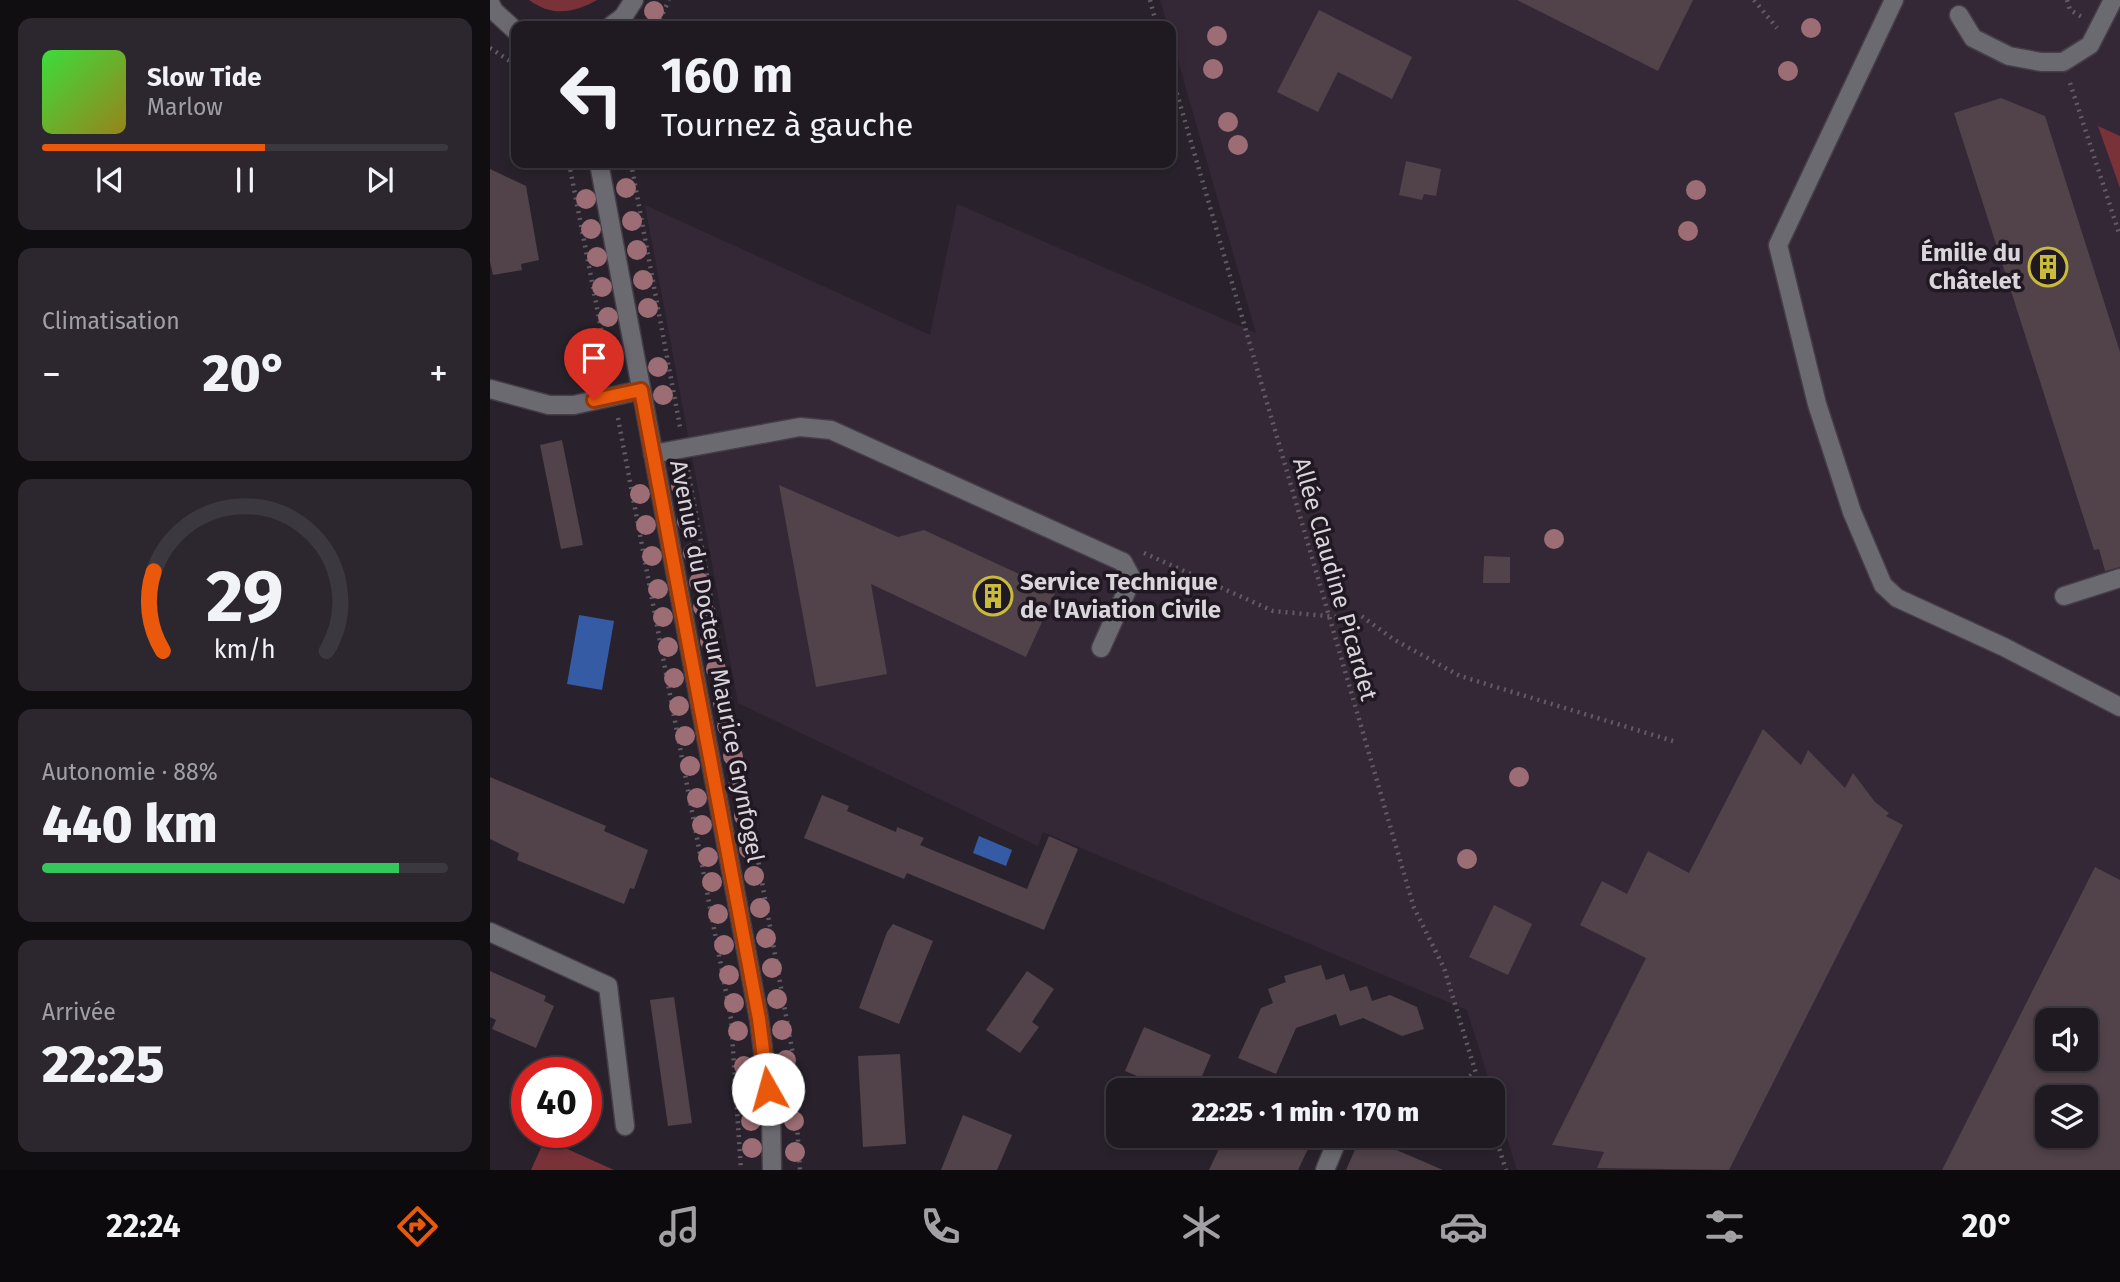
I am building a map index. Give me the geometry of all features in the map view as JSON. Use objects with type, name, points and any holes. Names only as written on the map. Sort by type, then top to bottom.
[{"type":"street","points":[[618,21],[634,0]]},
{"type":"street","points":[[1894,0],[1778,245],[1816,404],[1852,512],[1883,585],[1897,598],[2004,647],[2120,707]]},
{"type":"street","points":[[1959,15],[1973,38],[2009,55],[2041,62],[2063,62],[2090,45],[2113,0]]},
{"type":"street","points":[[490,3],[511,26]]},
{"type":"street","name":"Avenue du Docteur Maurice Grynfogel","points":[[600,168],[759,1019],[771,1112],[772,1170]]},
{"type":"street","points":[[490,389],[550,405],[574,405],[641,390]]},
{"type":"street","points":[[653,454],[800,427],[831,430],[1123,562],[1132,579],[1101,648]]},
{"type":"street","points":[[2064,596],[2120,578]]},
{"type":"street","points":[[490,932],[608,986],[625,1126]]},
{"type":"street","points":[[1325,1170],[1334,1148]]},
{"type":"path","points":[[659,21],[669,0]]},
{"type":"path","points":[[1150,0],[1156,21]]},
{"type":"path","points":[[1754,0],[1777,28]]},
{"type":"path","points":[[490,48],[511,62]]},
{"type":"path","points":[[2063,62],[2120,236]]},
{"type":"path","name":"Allée Claudine Picardet","points":[[1176,90],[1414,908],[1444,968],[1477,1078]]},
{"type":"path","points":[[570,168],[731,1019],[741,1170]]},
{"type":"path","name":"Avenue du Docteur Maurice Grynfogel","points":[[632,168],[792,1049],[800,1170]]},
{"type":"path","points":[[1137,550],[1273,611],[1360,615],[1393,639],[1460,677],[1673,741]]},
{"type":"path","points":[[1468,1078],[1475,1072]]},
{"type":"path","points":[[1499,1148],[1506,1170]]},
{"type":"shaded area","points":[[529,0],[597,0],[580,8],[555,11]]},
{"type":"shaded area","points":[[1160,0],[2120,0],[2120,1170],[1517,1170],[1505,1132],[1505,1078],[1488,1078],[1467,1010],[1043,832],[1038,846],[738,703],[645,205],[930,335],[957,204],[1256,333],[1176,53],[1176,21],[1166,21]]},
{"type":"shaded area","points":[[2098,126],[2120,136],[2120,188]]},
{"type":"shaded area","points":[[541,1148],[565,1148],[614,1170],[531,1170]]},
{"type":"water","points":[[579,615],[614,621],[602,690],[567,684]]},
{"type":"water","points":[[979,836],[1012,850],[1006,866],[973,853]]},
{"type":"building","points":[[1517,0],[1693,0],[1658,71]]},
{"type":"building","points":[[1319,10],[1412,57],[1392,99],[1338,72],[1318,112],[1277,92]]},
{"type":"building","name":"Émilie du Châtelet","points":[[2001,98],[2045,116],[2120,352],[2120,567],[2105,571],[2099,549],[2094,550],[1954,113]]},
{"type":"building","points":[[1406,161],[1441,169],[1436,196],[1424,194],[1422,200],[1399,195]]},
{"type":"building","points":[[490,169],[526,186],[539,260],[521,264],[522,270],[493,275],[490,262]]},
{"type":"building","points":[[562,440],[583,545],[561,549],[540,445]]},
{"type":"building","name":"Service Technique de l'Aviation Civile","points":[[779,485],[898,537],[924,530],[1056,591],[1026,657],[871,584],[887,674],[816,687]]},
{"type":"building","points":[[1484,556],[1510,557],[1510,583],[1483,583]]},
{"type":"building","points":[[1763,729],[1801,765],[1808,750],[1845,788],[1853,773],[1875,802],[1889,813],[1886,816],[1903,825],[1729,1170],[1597,1168],[1604,1152],[1552,1145],[1646,958],[1580,925],[1602,881],[1627,894],[1648,851],[1689,873]]},
{"type":"building","points":[[490,777],[606,826],[604,831],[648,850],[634,889],[630,888],[624,904],[517,860],[519,853],[490,839]]},
{"type":"building","points":[[822,795],[849,806],[847,811],[896,832],[897,827],[924,838],[920,845],[1027,889],[1049,836],[1078,849],[1044,930],[907,873],[904,879],[804,838]]},
{"type":"building","points":[[2095,867],[2120,880],[2120,1170],[1942,1170]]},
{"type":"building","points":[[1494,905],[1532,924],[1508,975],[1469,957]]},
{"type":"building","points":[[893,924],[933,941],[899,1024],[859,1008],[887,932]]},
{"type":"building","points":[[1321,965],[1326,980],[1344,974],[1350,991],[1367,986],[1372,1001],[1390,995],[1417,1007],[1424,1029],[1402,1036],[1363,1018],[1340,1026],[1336,1014],[1296,1028],[1276,1074],[1238,1058],[1261,1008],[1273,1003],[1268,989],[1286,982],[1284,976]]},
{"type":"building","points":[[490,971],[546,996],[544,1001],[554,1006],[536,1048],[492,1029],[496,1020],[490,1017]]},
{"type":"building","points":[[1027,971],[1054,989],[1032,1022],[1039,1027],[1020,1053],[986,1030]]},
{"type":"building","points":[[674,997],[692,1123],[668,1126],[650,1000]]},
{"type":"building","points":[[1144,1027],[1211,1055],[1201,1078],[1142,1078],[1125,1071]]},
{"type":"building","points":[[900,1054],[906,1144],[863,1147],[858,1056]]},
{"type":"building","points":[[963,1115],[1012,1135],[997,1170],[941,1170]]},
{"type":"building","points":[[1219,1148],[1308,1148],[1298,1170],[1209,1170]]},
{"type":"building","points":[[1356,1148],[1392,1148],[1443,1170],[1346,1170]]},
{"type":"place","name":"Émilie du Châtelet","points":[[2048,267]]},
{"type":"place","name":"Service Technique de l'Aviation Civile","points":[[993,596]]},
{"type":"route","points":[[594,400],[641,390],[759,1019],[768,1089]]}]
